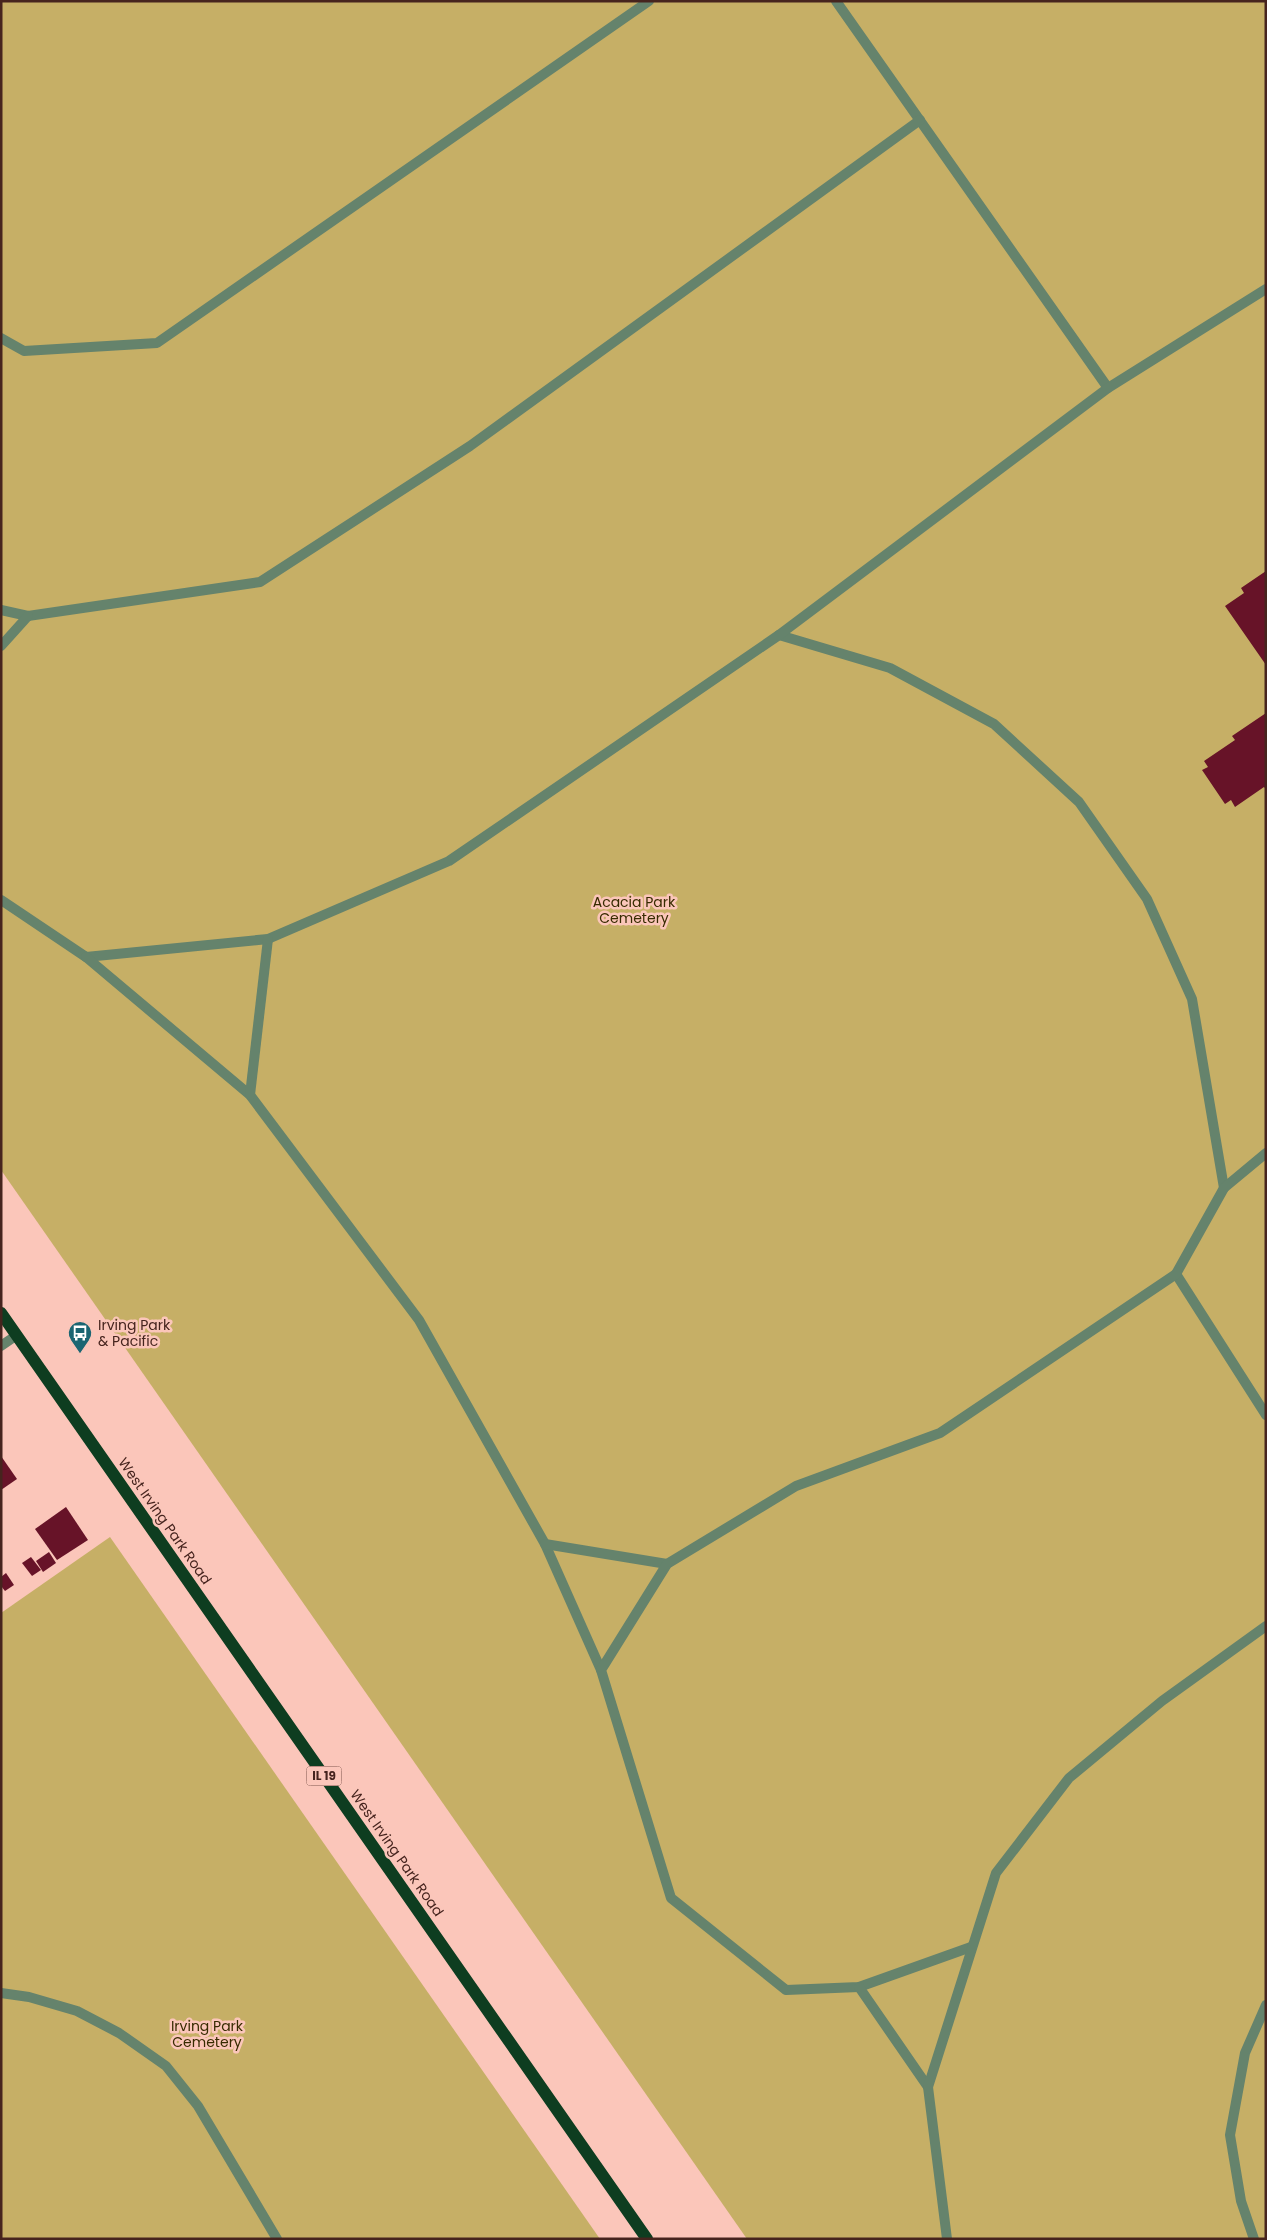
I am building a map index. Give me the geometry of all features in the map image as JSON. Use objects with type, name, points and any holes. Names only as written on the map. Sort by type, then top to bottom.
[{"type":"main road","name":"West Irving Park Road","points":[[1,1313],[647,2239]]},
{"type":"street","points":[[1,338],[24,351],[157,343],[648,1]]},
{"type":"street","points":[[836,1],[1108,388]]},
{"type":"street","points":[[1,610],[28,616],[260,582],[470,446],[920,120]]},
{"type":"street","points":[[86,957],[268,939],[449,861],[779,635],[1108,388],[1266,289]]},
{"type":"street","points":[[1,646],[28,616]]},
{"type":"street","points":[[779,635],[890,668],[994,724],[1079,802],[1146,898],[1192,999],[1224,1188]]},
{"type":"street","points":[[1,900],[86,957],[250,1095],[419,1320],[546,1544],[601,1670],[671,1898],[786,1990],[859,1987],[971,1947]]},
{"type":"street","points":[[250,1095],[268,939]]},
{"type":"street","points":[[601,1670],[667,1564],[796,1486],[940,1433],[1176,1274],[1224,1188],[1266,1153]]},
{"type":"street","points":[[1176,1274],[1266,1415]]},
{"type":"street","points":[[1,1346],[17,1335]]},
{"type":"street","points":[[546,1544],[667,1564]]},
{"type":"street","points":[[947,2239],[928,2087],[996,1873],[1069,1778],[1162,1701],[1266,1626]]},
{"type":"street","points":[[859,1987],[928,2087]]},
{"type":"street","points":[[1,1993],[29,1997],[77,2011],[120,2033],[166,2066],[198,2106],[277,2239]]},
{"type":"street","points":[[1254,2239],[1241,2201],[1230,2135],[1246,2053],[1266,2005]]},
{"type":"green space","name":"Acacia Park Cemetery","points":[[1,1],[1266,1],[1266,2239],[747,2239],[1,1170]]},
{"type":"green space","name":"Irving Park Cemetery","points":[[110,1537],[600,2239],[1,2239],[1,1613]]},
{"type":"building","points":[[1266,571],[1266,665],[1225,606],[1244,593],[1241,588]]},
{"type":"building","points":[[1266,713],[1266,789],[1264,787],[1235,807],[1231,800],[1225,804],[1202,770],[1208,767],[1204,761],[1235,740],[1232,736]]},
{"type":"building","points":[[1,1456],[17,1479],[1,1490]]},
{"type":"building","points":[[66,1507],[88,1540],[57,1560],[35,1529]]},
{"type":"building","points":[[49,1552],[56,1563],[43,1572],[36,1561]]},
{"type":"building","points":[[31,1557],[41,1570],[32,1576],[22,1563]]},
{"type":"building","points":[[6,1573],[14,1585],[5,1591],[1,1586],[1,1577]]},
{"type":"place","name":"Irving Park & Pacific","points":[[80,1354]]}]
